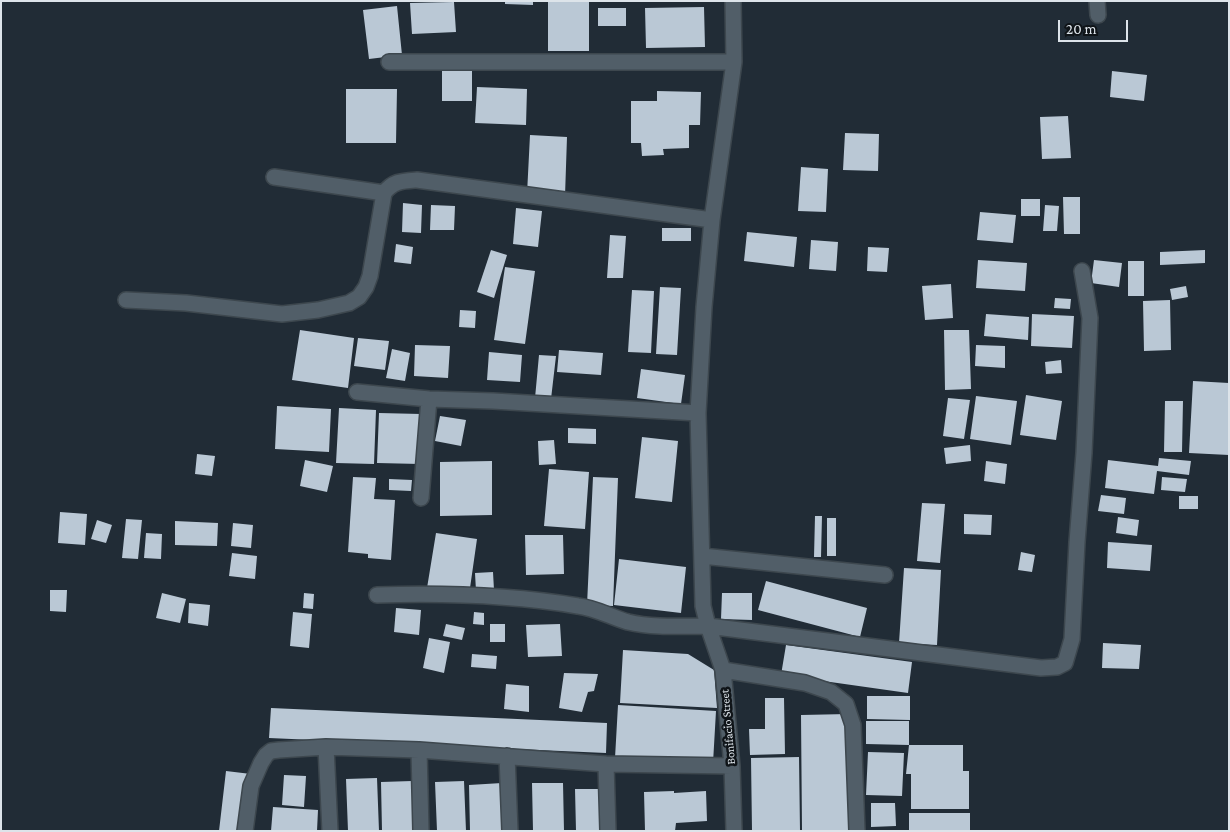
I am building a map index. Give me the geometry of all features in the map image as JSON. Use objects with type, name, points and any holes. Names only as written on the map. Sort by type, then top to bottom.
[{"type":"street","name":"Bonifacio Street","points":[[733,1],[734,62],[712,220],[704,307],[698,413],[703,606],[723,670],[732,766],[734,831]]},
{"type":"street","points":[[389,62],[734,62]]},
{"type":"street","points":[[274,177],[384,193]]},
{"type":"street","points":[[126,300],[186,303],[282,314],[318,310],[349,303],[360,297],[366,287],[384,193],[390,185],[401,181],[416,180],[712,220]]},
{"type":"street","points":[[377,595],[504,597],[579,606],[628,622],[652,625],[708,626],[1041,668],[1057,667],[1065,663],[1072,639],[1084,453],[1090,318],[1082,271]]},
{"type":"street","points":[[357,392],[429,399],[698,413]]},
{"type":"street","points":[[421,498],[429,399]]},
{"type":"street","points":[[702,556],[885,575]]},
{"type":"street","points":[[723,670],[805,683],[831,692],[846,704],[853,724],[857,831]]},
{"type":"street","points":[[245,831],[252,786],[266,755],[279,750],[326,747],[419,750],[606,764],[732,766]]},
{"type":"street","points":[[326,747],[330,831]]},
{"type":"street","points":[[419,750],[421,831]]},
{"type":"street","points":[[507,756],[510,831]]},
{"type":"street","points":[[606,764],[608,831]]},
{"type":"building","points":[[505,1],[533,1],[533,5],[505,4]]},
{"type":"building","points":[[454,2],[456,32],[412,34],[410,3]]},
{"type":"building","points":[[548,2],[589,2],[589,51],[548,51]]},
{"type":"building","points":[[397,6],[402,55],[369,59],[363,10]]},
{"type":"building","points":[[704,7],[705,47],[646,48],[645,8]]},
{"type":"building","points":[[598,8],[626,8],[626,26],[598,26]]},
{"type":"building","points":[[472,70],[472,101],[442,101],[442,71]]},
{"type":"building","points":[[1112,71],[1147,75],[1144,101],[1110,97]]},
{"type":"building","points":[[477,87],[527,89],[526,125],[475,123]]},
{"type":"building","points":[[346,89],[397,89],[396,143],[346,143]]},
{"type":"building","points":[[657,91],[701,92],[700,125],[689,125],[689,148],[663,149],[664,155],[642,156],[641,143],[631,143],[631,101],[657,101]]},
{"type":"building","points":[[1068,116],[1071,158],[1042,159],[1040,117]]},
{"type":"building","points":[[845,133],[879,134],[878,171],[843,170]]},
{"type":"building","points":[[530,135],[567,137],[565,196],[527,194]]},
{"type":"building","points":[[801,167],[828,169],[826,212],[798,211]]},
{"type":"building","points":[[1063,197],[1080,197],[1080,234],[1064,234]]},
{"type":"building","points":[[1021,199],[1040,199],[1040,216],[1021,216]]},
{"type":"building","points":[[403,203],[422,205],[421,233],[402,232]]},
{"type":"building","points":[[431,205],[455,206],[454,230],[430,230]]},
{"type":"building","points":[[1045,205],[1059,206],[1057,231],[1043,231]]},
{"type":"building","points":[[516,208],[542,211],[538,247],[513,244]]},
{"type":"building","points":[[980,212],[1016,215],[1013,243],[977,240]]},
{"type":"building","points":[[662,228],[691,228],[691,241],[662,241]]},
{"type":"building","points":[[747,232],[797,237],[794,267],[744,261]]},
{"type":"building","points":[[610,235],[626,236],[623,278],[607,278]]},
{"type":"building","points":[[811,240],[838,242],[836,271],[809,269]]},
{"type":"building","points":[[396,244],[413,247],[411,264],[394,262]]},
{"type":"building","points":[[868,247],[889,248],[887,272],[867,271]]},
{"type":"building","points":[[491,250],[507,255],[494,298],[477,292]]},
{"type":"building","points":[[1205,250],[1205,263],[1160,265],[1160,252]]},
{"type":"building","points":[[978,260],[1027,263],[1025,291],[976,288]]},
{"type":"building","points":[[1094,260],[1122,263],[1119,287],[1091,283]]},
{"type":"building","points":[[1128,261],[1144,261],[1144,296],[1128,296]]},
{"type":"building","points":[[505,267],[535,271],[525,344],[494,340]]},
{"type":"building","points":[[951,284],[953,318],[925,320],[922,286]]},
{"type":"building","points":[[1186,286],[1188,297],[1172,300],[1170,289]]},
{"type":"building","points":[[660,287],[681,288],[677,355],[656,354]]},
{"type":"building","points":[[632,290],[654,291],[651,353],[628,352]]},
{"type":"building","points":[[1055,298],[1071,299],[1070,309],[1054,308]]},
{"type":"building","points":[[1170,300],[1171,350],[1144,351],[1143,301]]},
{"type":"building","points":[[460,310],[476,311],[475,328],[459,327]]},
{"type":"building","points":[[986,314],[1029,317],[1028,340],[984,336]]},
{"type":"building","points":[[1032,314],[1074,316],[1072,348],[1031,346]]},
{"type":"building","points":[[300,330],[354,338],[348,388],[292,380]]},
{"type":"building","points":[[944,330],[969,330],[971,389],[945,390]]},
{"type":"building","points":[[358,338],[389,341],[385,370],[354,366]]},
{"type":"building","points":[[415,345],[450,346],[448,378],[414,376]]},
{"type":"building","points":[[976,345],[1005,346],[1005,368],[975,366]]},
{"type":"building","points":[[392,349],[410,353],[405,381],[386,378]]},
{"type":"building","points":[[559,350],[603,353],[601,375],[557,372]]},
{"type":"building","points":[[489,352],[522,355],[520,382],[487,380]]},
{"type":"building","points":[[539,355],[556,356],[551,399],[535,398]]},
{"type":"building","points":[[1061,360],[1062,373],[1046,374],[1045,362]]},
{"type":"building","points":[[641,369],[685,375],[681,404],[637,398]]},
{"type":"building","points":[[1193,381],[1229,383],[1229,455],[1189,453]]},
{"type":"building","points":[[1026,395],[1062,401],[1056,440],[1020,435]]},
{"type":"building","points":[[976,396],[1017,401],[1011,445],[970,439]]},
{"type":"building","points":[[948,398],[970,400],[964,439],[943,436]]},
{"type":"building","points":[[1165,401],[1183,401],[1182,452],[1164,452]]},
{"type":"building","points":[[277,406],[331,409],[329,452],[275,449]]},
{"type":"building","points":[[339,408],[376,410],[374,464],[336,463]]},
{"type":"building","points":[[379,413],[421,414],[420,464],[377,463]]},
{"type":"building","points":[[440,416],[466,420],[461,446],[435,441]]},
{"type":"building","points":[[568,428],[596,429],[596,444],[568,443]]},
{"type":"building","points":[[642,437],[678,441],[672,502],[635,498]]},
{"type":"building","points":[[554,440],[556,464],[539,465],[538,441]]},
{"type":"building","points":[[970,445],[971,461],[946,464],[944,448]]},
{"type":"building","points":[[197,454],[215,456],[212,476],[195,474]]},
{"type":"building","points":[[1159,458],[1191,461],[1189,475],[1157,471],[1154,494],[1105,488],[1108,460],[1158,466]]},
{"type":"building","points":[[305,460],[333,466],[327,492],[300,486]]},
{"type":"building","points":[[492,461],[492,515],[440,516],[440,462]]},
{"type":"building","points":[[986,461],[1007,464],[1005,484],[984,481]]},
{"type":"building","points":[[549,469],[589,472],[585,529],[544,526]]},
{"type":"building","points":[[353,477],[376,478],[374,499],[395,500],[391,560],[368,558],[368,554],[348,552]]},
{"type":"building","points":[[593,477],[618,478],[613,606],[587,605]]},
{"type":"building","points":[[1162,477],[1187,479],[1185,492],[1161,490]]},
{"type":"building","points":[[389,479],[412,480],[411,491],[389,490]]},
{"type":"building","points":[[1101,495],[1126,498],[1124,514],[1098,511]]},
{"type":"building","points":[[1179,496],[1198,496],[1198,509],[1179,509]]},
{"type":"building","points":[[922,503],[945,504],[940,563],[917,561]]},
{"type":"building","points":[[60,512],[87,514],[85,545],[58,543]]},
{"type":"building","points":[[964,514],[992,515],[991,535],[964,534]]},
{"type":"building","points":[[815,516],[822,516],[821,557],[814,557]]},
{"type":"building","points":[[1118,517],[1139,520],[1137,536],[1116,533]]},
{"type":"building","points":[[827,518],[836,518],[836,556],[827,556]]},
{"type":"building","points":[[126,519],[142,520],[138,559],[122,558]]},
{"type":"building","points":[[97,520],[112,525],[106,543],[91,539]]},
{"type":"building","points":[[175,521],[218,523],[217,546],[175,545]]},
{"type":"building","points":[[233,523],[253,525],[251,548],[231,546]]},
{"type":"building","points":[[146,533],[162,534],[161,559],[144,558]]},
{"type":"building","points":[[436,533],[477,539],[469,595],[427,588]]},
{"type":"building","points":[[525,535],[563,535],[564,574],[526,575]]},
{"type":"building","points":[[1108,542],[1152,545],[1150,571],[1107,568]]},
{"type":"building","points":[[1021,552],[1035,555],[1032,572],[1018,570]]},
{"type":"building","points":[[232,553],[257,556],[255,579],[229,576]]},
{"type":"building","points":[[619,559],[686,567],[681,613],[614,605]]},
{"type":"building","points":[[904,568],[941,570],[937,645],[899,643]]},
{"type":"building","points":[[493,572],[494,590],[476,591],[475,573]]},
{"type":"building","points":[[766,581],[867,608],[860,637],[758,610]]},
{"type":"building","points":[[50,590],[67,590],[66,612],[50,611]]},
{"type":"building","points":[[162,593],[186,599],[180,623],[156,618]]},
{"type":"building","points":[[304,593],[314,594],[313,609],[303,608]]},
{"type":"building","points":[[722,593],[752,593],[752,620],[721,619]]},
{"type":"building","points":[[189,603],[210,605],[208,626],[188,623]]},
{"type":"building","points":[[396,608],[421,610],[419,635],[394,632]]},
{"type":"building","points":[[293,612],[312,614],[309,648],[290,646]]},
{"type":"building","points":[[474,612],[484,613],[484,625],[473,624]]},
{"type":"building","points":[[446,624],[465,628],[462,640],[443,636]]},
{"type":"building","points":[[490,624],[505,624],[505,642],[490,642]]},
{"type":"building","points":[[560,624],[562,656],[528,657],[526,625]]},
{"type":"building","points":[[429,638],[450,642],[444,673],[423,668]]},
{"type":"building","points":[[1103,643],[1141,645],[1139,669],[1102,668]]},
{"type":"building","points":[[786,645],[912,662],[908,693],[781,675]]},
{"type":"building","points":[[623,650],[688,654],[714,670],[717,708],[620,703]]},
{"type":"building","points":[[472,654],[497,656],[496,669],[471,667]]},
{"type":"building","points":[[564,673],[598,674],[594,691],[588,692],[582,712],[559,708]]},
{"type":"building","points":[[506,684],[529,686],[529,712],[504,709]]},
{"type":"building","points":[[867,696],[910,696],[910,720],[867,719]]},
{"type":"building","points":[[765,698],[784,698],[785,754],[750,755],[749,729],[765,729]]},
{"type":"building","points":[[618,705],[716,711],[713,763],[615,758]]},
{"type":"building","points":[[271,708],[607,723],[606,753],[269,738]]},
{"type":"building","points":[[848,714],[850,831],[802,831],[801,715]]},
{"type":"building","points":[[866,721],[909,721],[909,745],[866,744]]},
{"type":"building","points":[[909,745],[963,745],[963,771],[969,771],[969,809],[911,809],[911,774],[906,774]]},
{"type":"building","points":[[868,752],[904,753],[902,796],[866,795]]},
{"type":"building","points":[[799,757],[800,831],[752,831],[751,758]]},
{"type":"building","points":[[226,771],[251,774],[243,831],[219,831]]},
{"type":"building","points":[[284,775],[306,776],[304,807],[282,805]]},
{"type":"building","points":[[377,778],[379,831],[348,831],[346,779]]},
{"type":"building","points":[[412,781],[413,831],[382,831],[381,782]]},
{"type":"building","points":[[464,781],[466,831],[437,831],[435,782]]},
{"type":"building","points":[[502,783],[503,831],[470,831],[469,785]]},
{"type":"building","points":[[532,783],[563,783],[564,831],[533,831]]},
{"type":"building","points":[[575,789],[603,789],[603,831],[576,831]]},
{"type":"building","points":[[674,791],[674,793],[706,791],[707,821],[676,823],[675,831],[645,831],[644,792]]},
{"type":"building","points":[[871,803],[895,803],[896,826],[871,827]]},
{"type":"building","points":[[273,807],[318,810],[317,831],[271,831]]},
{"type":"building","points":[[909,813],[970,813],[970,831],[909,831]]}]
